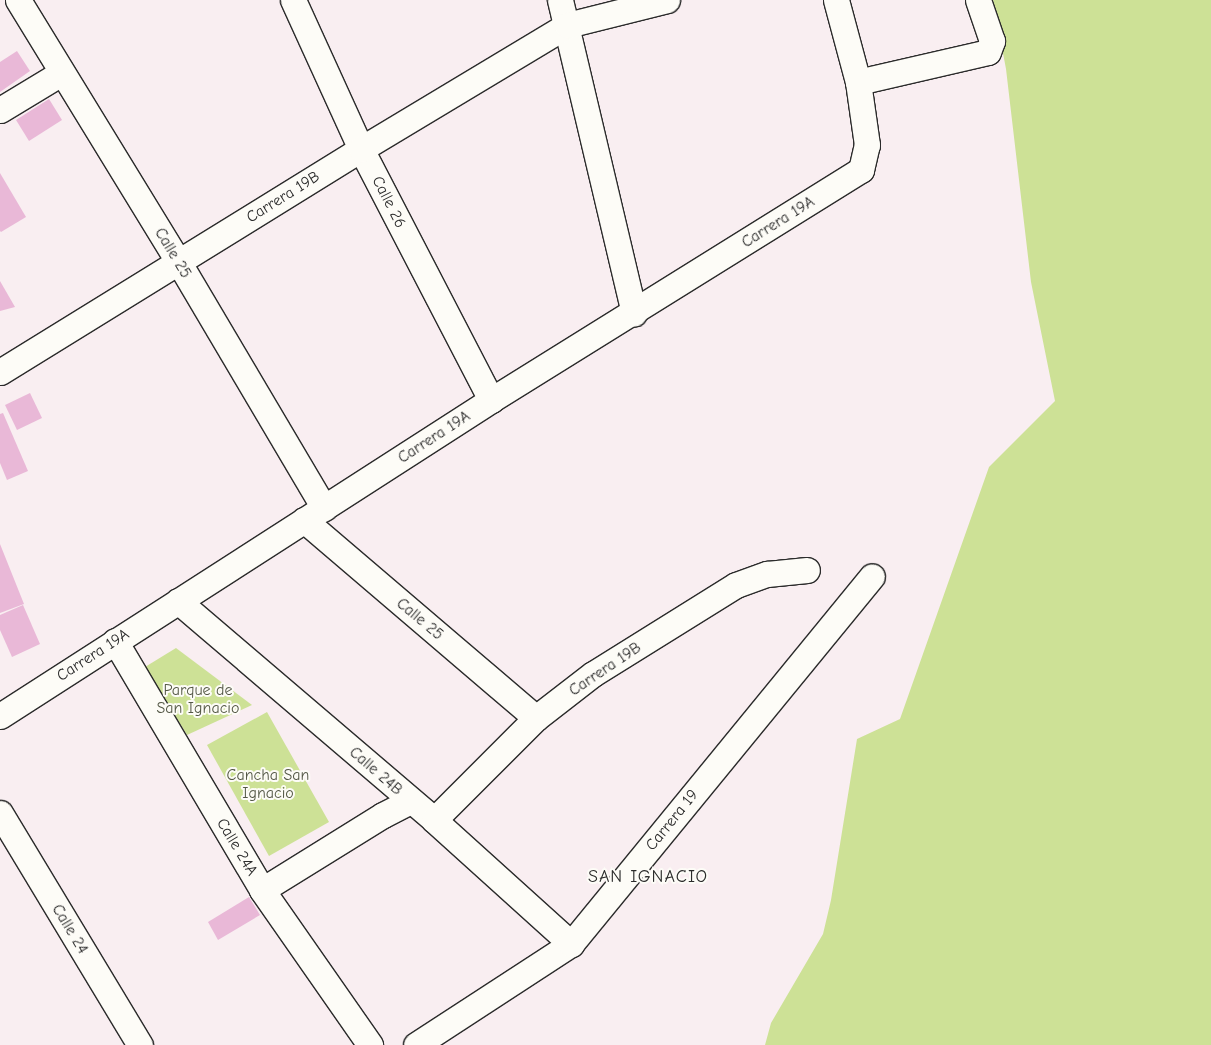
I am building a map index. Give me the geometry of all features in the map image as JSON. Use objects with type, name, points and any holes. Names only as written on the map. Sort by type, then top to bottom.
[{"type":"street","name":"Calle 25","points":[[18,0],[178,261],[314,514],[536,718]]},
{"type":"street","name":"Calle 26","points":[[294,0],[361,149],[492,400]]},
{"type":"street","points":[[560,0],[568,25],[634,313]]},
{"type":"street","name":"Carrera 19B","points":[[0,372],[361,149],[568,25],[668,0]]},
{"type":"street","points":[[836,0],[858,82],[988,52],[992,41],[978,0]]},
{"type":"street","points":[[0,110],[61,73]]},
{"type":"street","name":"Carrera 19A","points":[[0,716],[492,400],[860,170],[865,158],[867,145],[858,82]]},
{"type":"street","name":"Carrera 19B","points":[[434,820],[536,718],[593,674],[736,585],[767,574],[806,570]]},
{"type":"street","name":"Carrera 19","points":[[416,1045],[571,944],[872,576]]},
{"type":"street","name":"Calle 24B","points":[[178,601],[434,820],[571,944]]},
{"type":"street","name":"Calle 24A","points":[[114,641],[262,890],[370,1045]]},
{"type":"street","points":[[262,890],[383,815],[412,801]]},
{"type":"street","name":"Calle 24","points":[[0,813],[140,1045]]},
{"type":"green space","points":[[993,0],[1211,0],[1211,1045],[765,1045],[771,1023],[823,934],[831,900],[857,739],[900,719],[989,467],[1055,401],[1031,282],[1006,69]]},
{"type":"green space","name":"Parque de San Ignacio","points":[[176,648],[252,705],[187,735],[145,667]]},
{"type":"green space","name":"Cancha San Ignacio","points":[[267,712],[329,822],[269,856],[207,745]]},
{"type":"building","points":[[17,51],[30,71],[0,92],[0,62]]},
{"type":"building","points":[[49,99],[62,120],[29,141],[16,120]]},
{"type":"building","points":[[0,173],[26,217],[1,232],[0,231]]},
{"type":"building","points":[[0,281],[15,307],[0,311]]},
{"type":"building","points":[[30,393],[42,418],[17,430],[5,405]]},
{"type":"building","points":[[3,413],[28,471],[7,480],[0,463],[0,414]]},
{"type":"building","points":[[0,544],[24,604],[0,613]]},
{"type":"building","points":[[23,605],[40,644],[12,657],[0,630],[0,615]]},
{"type":"building","points":[[249,897],[260,915],[218,940],[208,922]]},
{"type":"district","name":"SAN IGNACIO","points":[[648,877]]}]
